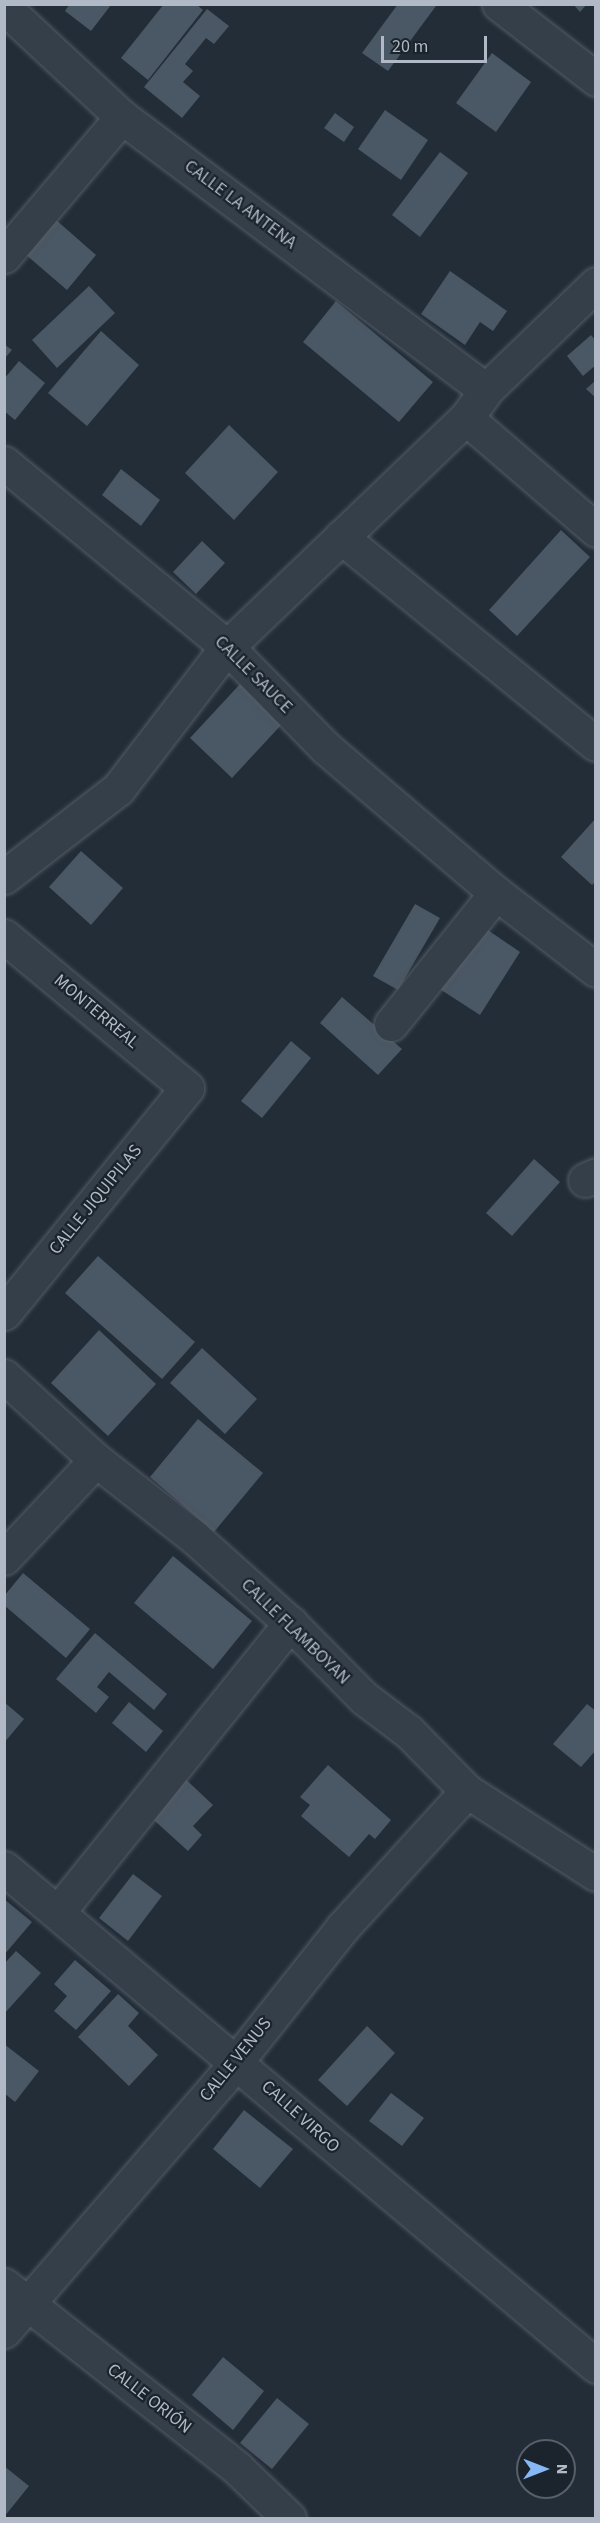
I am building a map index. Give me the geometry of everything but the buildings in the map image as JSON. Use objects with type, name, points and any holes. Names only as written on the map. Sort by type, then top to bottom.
[{"type":"street","points":[[500,4],[596,79]]},
{"type":"street","name":"CALLE LA ANTENA","points":[[4,7],[122,117],[486,390]]},
{"type":"street","points":[[4,256],[122,117]]},
{"type":"street","points":[[4,877],[118,789],[227,647],[466,418],[486,390],[596,284]]},
{"type":"street","points":[[466,418],[596,530]]},
{"type":"street","name":"CALLE SAUCE","points":[[4,463],[227,647],[326,748],[496,893],[596,970]]},
{"type":"street","points":[[341,537],[596,744]]},
{"type":"street","points":[[391,1024],[496,893]]},
{"type":"street","name":"MONTERREAL","points":[[4,936],[187,1088]]},
{"type":"street","name":"CALLE JIQUIPILAS","points":[[4,1312],[187,1088]]},
{"type":"street","name":"CALLE FLAMBOYAN","points":[[4,1376],[96,1460],[194,1537],[290,1623],[364,1698],[409,1732],[468,1791],[596,1874]]},
{"type":"street","points":[[4,1558],[96,1460]]},
{"type":"street","points":[[58,1912],[290,1623]]},
{"type":"street","name":"CALLE VENUS","points":[[4,2331],[16,2294],[236,2059],[343,1927],[468,1791]]},
{"type":"street","name":"CALLE VIRGO","points":[[4,1868],[236,2059],[302,2121],[596,2366]]},
{"type":"street","name":"CALLE ORIÓN","points":[[16,2294],[237,2468],[289,2518]]}]
